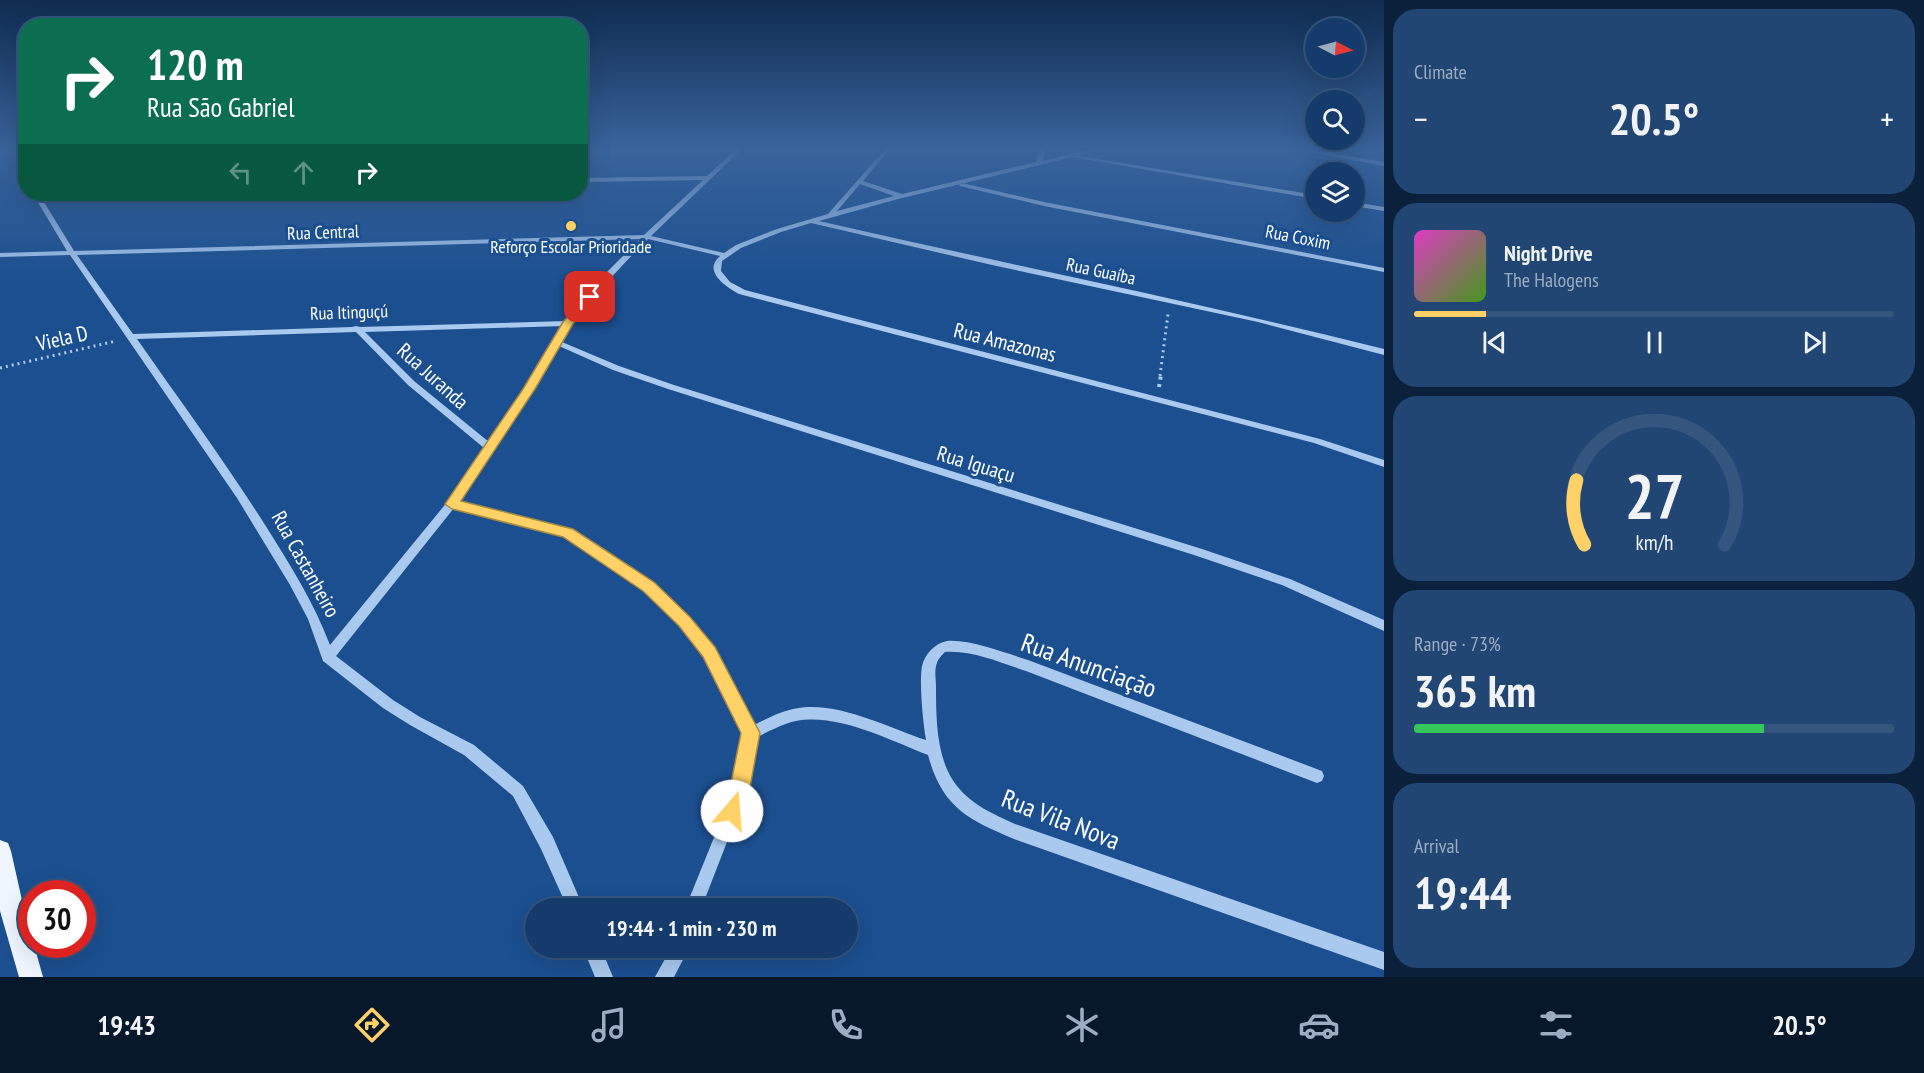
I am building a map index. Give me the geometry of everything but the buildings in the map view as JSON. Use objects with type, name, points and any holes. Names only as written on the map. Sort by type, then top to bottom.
[{"type":"main road","points":[[0,851],[7,923],[31,977]]},
{"type":"street","points":[[571,898],[547,843],[518,791],[469,750],[388,704],[328,657],[452,504],[529,389],[569,322],[601,284],[690,195]]},
{"type":"street","points":[[830,215],[848,195]]},
{"type":"street","points":[[898,195],[902,196]]},
{"type":"street","points":[[646,237],[723,255],[755,240],[811,220],[909,195]]},
{"type":"street","name":"Rua Coxim","points":[[1004,195],[1384,270]]},
{"type":"street","name":"Rua Castanheiro","points":[[40,201],[72,254],[241,495],[295,582],[314,619],[328,657]]},
{"type":"street","points":[[1365,206],[1384,209]]},
{"type":"street","name":"Rua Guaíba","points":[[811,220],[1290,328],[1384,352]]},
{"type":"street","name":"Rua Central","points":[[0,255],[646,237]]},
{"type":"street","name":"Rua Amazonas","points":[[723,255],[716,270],[722,280],[742,292],[1317,441],[1384,464]]},
{"type":"street","name":"Rua Itinguçú","points":[[131,337],[569,322]]},
{"type":"street","name":"Rua Juranda","points":[[356,328],[411,383],[489,447]]},
{"type":"street","name":"Rua Iguaçu","points":[[556,342],[616,368],[671,387],[918,467],[1198,552],[1286,582],[1384,626]]},
{"type":"street","points":[[452,504],[567,533],[649,587],[685,621],[709,652],[750,733],[739,793],[697,898]]},
{"type":"street","name":"Rua Anunciação","points":[[934,750],[929,665],[935,653],[945,647],[966,649],[1028,666],[1317,776]]},
{"type":"street","points":[[750,733],[795,714],[821,714],[855,722],[934,750]]},
{"type":"street","name":"Rua Vila Nova","points":[[934,750],[946,785],[960,802],[981,816],[1014,831],[1384,962]]},
{"type":"street","points":[[596,958],[604,977]]},
{"type":"street","points":[[664,977],[674,958]]},
{"type":"path","points":[[1158,399],[1170,302]]},
{"type":"path","name":"Viela D","points":[[0,368],[131,337]]},
{"type":"place","name":"Reforço Escolar Prioridade","points":[[571,226]]},
{"type":"route","points":[[590,297],[569,322],[529,389],[452,504],[537,523],[567,533],[649,587],[685,621],[709,652],[750,733],[739,793],[732,811]]}]
